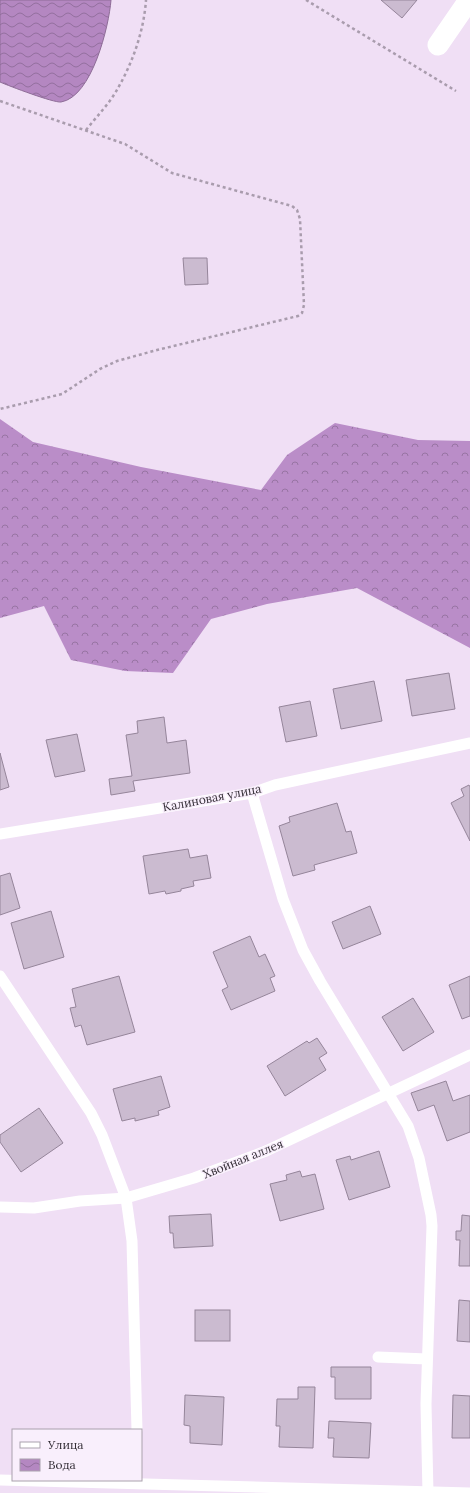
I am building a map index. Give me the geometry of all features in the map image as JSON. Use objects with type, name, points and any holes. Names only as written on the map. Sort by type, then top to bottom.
[{"type":"street","points":[[438,45],[469,0]]},
{"type":"lane","name":"Калиновая улица","points":[[0,834],[252,793],[275,785],[470,743]]},
{"type":"lane","points":[[252,793],[283,899],[303,950],[320,981],[408,1126],[419,1158],[431,1215],[426,1404],[428,1493]]},
{"type":"lane","points":[[0,976],[94,1119],[102,1135],[126,1198],[132,1241],[137,1429]]},
{"type":"lane","name":"Хвойная аллея","points":[[0,1207],[34,1208],[80,1201],[126,1198],[194,1178],[266,1151],[470,1055]]},
{"type":"lane","points":[[378,1357],[427,1359]]},
{"type":"lane","points":[[0,1480],[12,1481]]},
{"type":"lane","points":[[23,1481],[139,1486],[470,1493]]},
{"type":"path","points":[[86,130],[118,89],[127,70],[140,30],[146,0]]},
{"type":"path","points":[[306,0],[456,91]]},
{"type":"path","points":[[0,101],[125,144],[172,173],[295,207],[300,214],[304,308],[301,314],[295,317],[164,348],[117,361],[100,369],[62,394],[0,409]]},
{"type":"green space","points":[[0,419],[33,442],[141,467],[261,490],[287,455],[335,423],[418,440],[470,441],[470,648],[357,588],[267,604],[211,619],[173,673],[125,671],[71,660],[44,606],[0,618]]},
{"type":"water","points":[[0,0],[111,0],[107,26],[97,59],[82,88],[72,97],[61,102],[57,102],[0,82]]},
{"type":"building","points":[[381,0],[417,0],[402,18]]},
{"type":"building","points":[[183,258],[207,258],[208,284],[185,285]]},
{"type":"building","points":[[449,673],[455,709],[412,716],[406,680]]},
{"type":"building","points":[[374,681],[382,721],[341,729],[333,689]]},
{"type":"building","points":[[310,701],[317,736],[286,742],[279,707]]},
{"type":"building","points":[[164,717],[167,743],[186,740],[190,773],[133,781],[135,791],[111,795],[109,779],[132,776],[126,735],[138,733],[137,721]]},
{"type":"building","points":[[77,734],[85,771],[55,777],[46,740]]},
{"type":"building","points":[[0,753],[9,787],[0,790]]},
{"type":"building","points":[[469,785],[470,841],[451,803],[464,796],[461,789]]},
{"type":"building","points":[[337,803],[346,832],[351,831],[357,853],[314,865],[315,870],[293,876],[279,826],[290,822],[289,817]]},
{"type":"building","points":[[188,849],[190,858],[207,855],[211,878],[193,881],[194,886],[181,889],[181,891],[166,894],[165,891],[149,894],[143,856]]},
{"type":"building","points":[[10,873],[20,908],[0,915],[0,876]]},
{"type":"building","points":[[370,906],[381,934],[343,949],[332,922]]},
{"type":"building","points":[[51,911],[64,957],[24,969],[11,923]]},
{"type":"building","points":[[250,936],[259,957],[265,954],[275,976],[270,978],[275,991],[231,1010],[222,990],[228,987],[213,952]]},
{"type":"building","points":[[119,976],[135,1032],[87,1045],[81,1025],[75,1027],[70,1008],[76,1007],[72,989]]},
{"type":"building","points":[[470,976],[470,1016],[462,1019],[449,985]]},
{"type":"building","points":[[413,998],[434,1032],[403,1051],[382,1017]]},
{"type":"building","points":[[317,1038],[327,1053],[319,1058],[326,1070],[285,1096],[267,1066],[307,1041],[309,1043]]},
{"type":"building","points":[[161,1076],[170,1107],[158,1111],[159,1115],[135,1121],[135,1118],[122,1121],[113,1089]]},
{"type":"building","points":[[446,1081],[453,1101],[470,1095],[470,1132],[447,1141],[434,1105],[418,1111],[411,1093]]},
{"type":"building","points":[[39,1108],[63,1143],[21,1172],[0,1142],[0,1135]]},
{"type":"building","points":[[379,1151],[390,1187],[349,1200],[336,1160],[350,1156],[351,1160]]},
{"type":"building","points":[[300,1171],[302,1177],[315,1174],[324,1209],[280,1221],[270,1184],[287,1180],[286,1175]]},
{"type":"building","points":[[211,1214],[213,1246],[174,1248],[173,1233],[170,1233],[169,1216]]},
{"type":"building","points":[[462,1215],[470,1216],[470,1266],[459,1266],[460,1240],[456,1240],[456,1231],[461,1231]]},
{"type":"building","points":[[459,1300],[470,1301],[470,1342],[457,1341]]},
{"type":"building","points":[[195,1310],[230,1310],[230,1341],[195,1341]]},
{"type":"building","points":[[331,1367],[371,1367],[371,1399],[335,1399],[335,1377],[331,1377]]},
{"type":"building","points":[[298,1387],[315,1387],[313,1448],[279,1447],[280,1426],[276,1426],[277,1399],[298,1399]]},
{"type":"building","points":[[185,1395],[224,1397],[222,1445],[190,1443],[190,1426],[184,1425]]},
{"type":"building","points":[[453,1395],[470,1396],[470,1438],[452,1438]]},
{"type":"building","points":[[329,1421],[371,1423],[369,1458],[333,1457],[334,1438],[328,1438]]}]
